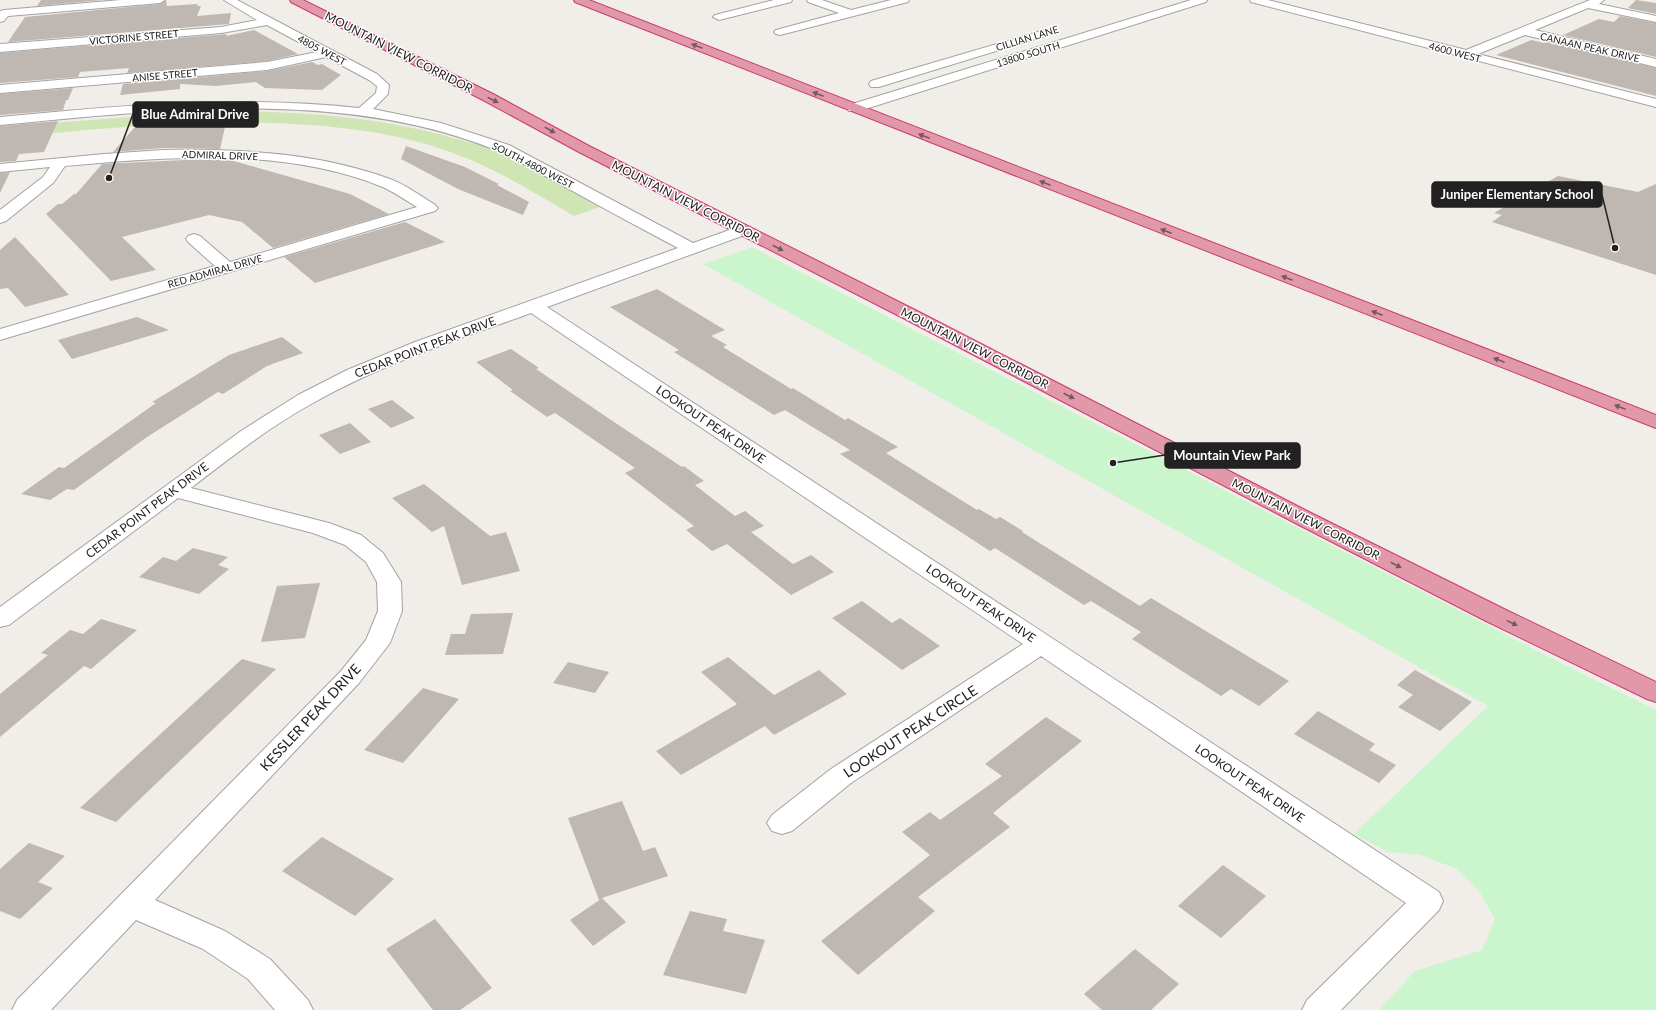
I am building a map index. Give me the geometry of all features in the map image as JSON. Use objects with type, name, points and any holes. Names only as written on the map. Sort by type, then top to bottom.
[{"type":"highway","name":"MOUNTAIN VIEW CORRIDOR","points":[[296,0],[488,97],[584,149],[1495,615],[1656,693]]},
{"type":"highway","points":[[579,0],[1656,422]]},
{"type":"street","points":[[2,16],[160,0]]},
{"type":"street","name":"4805 WEST","points":[[229,0],[373,76],[383,85],[382,94],[363,111]]},
{"type":"street","points":[[719,17],[787,0]]},
{"type":"street","points":[[812,0],[851,14]]},
{"type":"street","points":[[780,32],[904,0]]},
{"type":"street","name":"13800 SOUTH","points":[[854,108],[1202,0]]},
{"type":"street","name":"4600 WEST","points":[[1255,0],[1656,103]]},
{"type":"street","points":[[1465,55],[1600,0]]},
{"type":"street","points":[[1588,5],[1656,19]]},
{"type":"street","points":[[1140,8],[1159,13]]},
{"type":"street","name":"VICTORINE STREET","points":[[0,48],[221,30],[268,21]]},
{"type":"street","name":"CANAAN PEAK DRIVE","points":[[1524,31],[1656,63]]},
{"type":"street","name":"CILLIAN LANE","points":[[875,84],[1050,32]]},
{"type":"street","name":"ANISE STREET","points":[[0,89],[98,90],[267,66],[328,53]]},
{"type":"street","points":[[920,70],[946,79]]},
{"type":"street","points":[[90,112],[98,90]]},
{"type":"street","name":"SOUTH 4800 WEST","points":[[0,121],[90,112],[177,106],[249,104],[273,104],[363,111],[450,129],[499,146],[692,249]]},
{"type":"street","name":"ADMIRAL DRIVE","points":[[0,168],[118,157],[191,154],[232,154],[284,158],[335,167],[374,178],[404,191],[430,208]]},
{"type":"street","points":[[0,218],[48,180],[61,162]]},
{"type":"street","name":"RED ADMIRAL DRIVE","points":[[0,335],[430,208]]},
{"type":"street","name":"CEDAR POINT PEAK DRIVE","points":[[0,619],[253,431],[288,409],[330,386],[375,364],[409,351],[744,230]]},
{"type":"street","points":[[194,239],[227,268]]},
{"type":"street","name":"LOOKOUT PEAK DRIVE","points":[[533,306],[1428,901],[1320,1010]]},
{"type":"street","name":"KESSLER PEAK DRIVE","points":[[29,1010],[350,677],[377,643],[390,611],[389,582],[375,558],[353,540],[320,528],[174,490]]},
{"type":"street","name":"LOOKOUT PEAK CIRCLE","points":[[782,823],[841,776],[1042,644]]},
{"type":"street","points":[[132,904],[220,944],[259,969],[296,1010]]},
{"type":"green space","points":[[209,111],[298,113],[385,123],[443,135],[495,151],[600,207],[574,216],[514,181],[466,158],[404,138],[372,132],[323,126],[242,122],[162,124],[0,138],[37,124]]},
{"type":"green space","points":[[752,247],[1557,661],[1656,710],[1656,1010],[1379,1010],[1415,971],[1482,950],[1495,919],[1479,891],[1457,869],[1420,855],[1388,852],[1354,834],[1488,706],[703,264]]},
{"type":"building","points":[[41,0],[103,0],[37,6]]},
{"type":"building","points":[[166,0],[167,6],[198,4],[197,6],[201,6],[197,16],[231,13],[229,24],[8,42],[25,17],[160,4]]},
{"type":"building","points":[[1636,0],[1656,3],[1656,14],[1628,8]]},
{"type":"building","points":[[1620,16],[1656,23],[1656,57],[1563,35],[1599,19],[1614,22]]},
{"type":"building","points":[[254,30],[298,54],[267,61],[127,73],[129,68],[80,72],[78,77],[0,83],[0,53],[227,34],[226,36]]},
{"type":"building","points":[[1531,40],[1544,43],[1547,42],[1656,68],[1656,96],[1496,55]]},
{"type":"building","points":[[312,62],[318,65],[322,64],[341,75],[322,90],[265,88],[256,82],[216,86],[180,84],[180,89],[120,95],[123,84],[267,71]]},
{"type":"building","points":[[73,88],[68,100],[66,100],[63,110],[0,115],[0,94]]},
{"type":"building","points":[[58,121],[44,152],[19,154],[16,161],[0,162],[0,126]]},
{"type":"building","points":[[135,127],[225,127],[220,149],[163,148],[113,152]]},
{"type":"building","points":[[406,146],[465,167],[499,184],[497,185],[529,202],[523,215],[458,189],[401,159]]},
{"type":"building","points":[[185,160],[230,160],[350,194],[389,214],[273,248],[242,222],[209,215],[122,237],[156,270],[111,281],[46,214],[58,204],[62,204],[76,194],[102,164]]},
{"type":"building","points":[[10,172],[0,193],[0,173]]},
{"type":"building","points":[[1558,176],[1638,192],[1656,184],[1656,275],[1492,222],[1502,215],[1494,213]]},
{"type":"building","points":[[405,222],[445,242],[315,283],[284,257]]},
{"type":"building","points":[[15,237],[69,295],[25,307],[8,288],[0,289],[0,250]]},
{"type":"building","points":[[657,289],[725,330],[711,336],[727,345],[723,347],[845,420],[848,418],[898,447],[886,453],[977,510],[979,509],[996,519],[1000,517],[1140,606],[1151,598],[1289,681],[1259,706],[1231,689],[1221,696],[1132,639],[1141,632],[1091,601],[1084,605],[995,548],[990,551],[840,454],[850,450],[785,410],[774,415],[674,352],[679,350],[610,307]]},
{"type":"building","points":[[137,317],[169,330],[72,359],[58,340]]},
{"type":"building","points":[[282,337],[303,353],[267,366],[223,394],[218,392],[147,437],[74,490],[67,489],[50,500],[21,494],[59,467],[64,468],[156,403],[152,402],[229,355]]},
{"type":"building","points":[[511,349],[539,368],[536,369],[614,422],[682,467],[684,466],[704,481],[695,485],[735,516],[745,511],[764,526],[751,532],[793,564],[811,555],[834,572],[791,595],[727,544],[712,551],[686,530],[694,526],[625,473],[635,468],[555,413],[547,417],[510,391],[513,390],[476,362]]},
{"type":"building","points":[[392,400],[415,418],[391,428],[368,409]]},
{"type":"building","points":[[350,423],[371,442],[340,454],[319,435]]},
{"type":"building","points":[[424,484],[490,536],[506,532],[520,571],[462,585],[444,526],[432,532],[392,498]]},
{"type":"building","points":[[193,548],[228,557],[218,565],[229,569],[199,594],[139,577],[163,557],[176,561]]},
{"type":"building","points":[[320,583],[305,638],[261,642],[277,586]]},
{"type":"building","points":[[862,601],[892,623],[900,618],[940,646],[902,670],[832,618]]},
{"type":"building","points":[[513,613],[503,654],[445,655],[451,634],[465,634],[471,614]]},
{"type":"building","points":[[101,619],[137,630],[91,669],[84,666],[0,737],[0,694],[48,655],[41,653],[70,630],[83,634]]},
{"type":"building","points":[[728,657],[774,695],[819,670],[847,694],[774,735],[765,726],[681,775],[656,751],[737,704],[701,672]]},
{"type":"building","points":[[242,659],[276,669],[116,822],[80,808]]},
{"type":"building","points":[[568,662],[609,672],[595,693],[553,683]]},
{"type":"building","points":[[1415,670],[1472,702],[1440,731],[1398,707],[1413,695],[1397,685]]},
{"type":"building","points":[[423,688],[459,699],[403,763],[364,750]]},
{"type":"building","points":[[1318,711],[1375,744],[1369,750],[1396,765],[1379,783],[1294,734]]},
{"type":"building","points":[[1046,717],[1082,741],[993,813],[1010,827],[918,897],[935,911],[858,975],[821,941],[930,855],[902,832],[930,812],[940,820],[1002,776],[985,764]]},
{"type":"building","points":[[622,801],[643,851],[655,847],[668,876],[602,898],[626,922],[593,946],[570,920],[601,899],[599,900],[568,818]]},
{"type":"building","points":[[322,837],[394,879],[355,916],[282,871]]},
{"type":"building","points":[[29,843],[65,856],[38,882],[53,888],[20,919],[0,911],[0,869]]},
{"type":"building","points":[[1223,865],[1266,896],[1221,938],[1178,906]]},
{"type":"building","points":[[690,911],[727,919],[723,931],[765,940],[746,994],[663,975]]},
{"type":"building","points":[[435,919],[492,988],[460,1010],[433,1010],[386,949]]},
{"type":"building","points":[[1135,949],[1179,984],[1151,1010],[1102,1010],[1084,994]]},
{"type":"place","name":"Blue Admiral Drive","points":[[109,178]]},
{"type":"place","name":"Juniper Elementary School","points":[[1615,248]]},
{"type":"place","name":"Mountain View Park","points":[[1113,463]]}]
